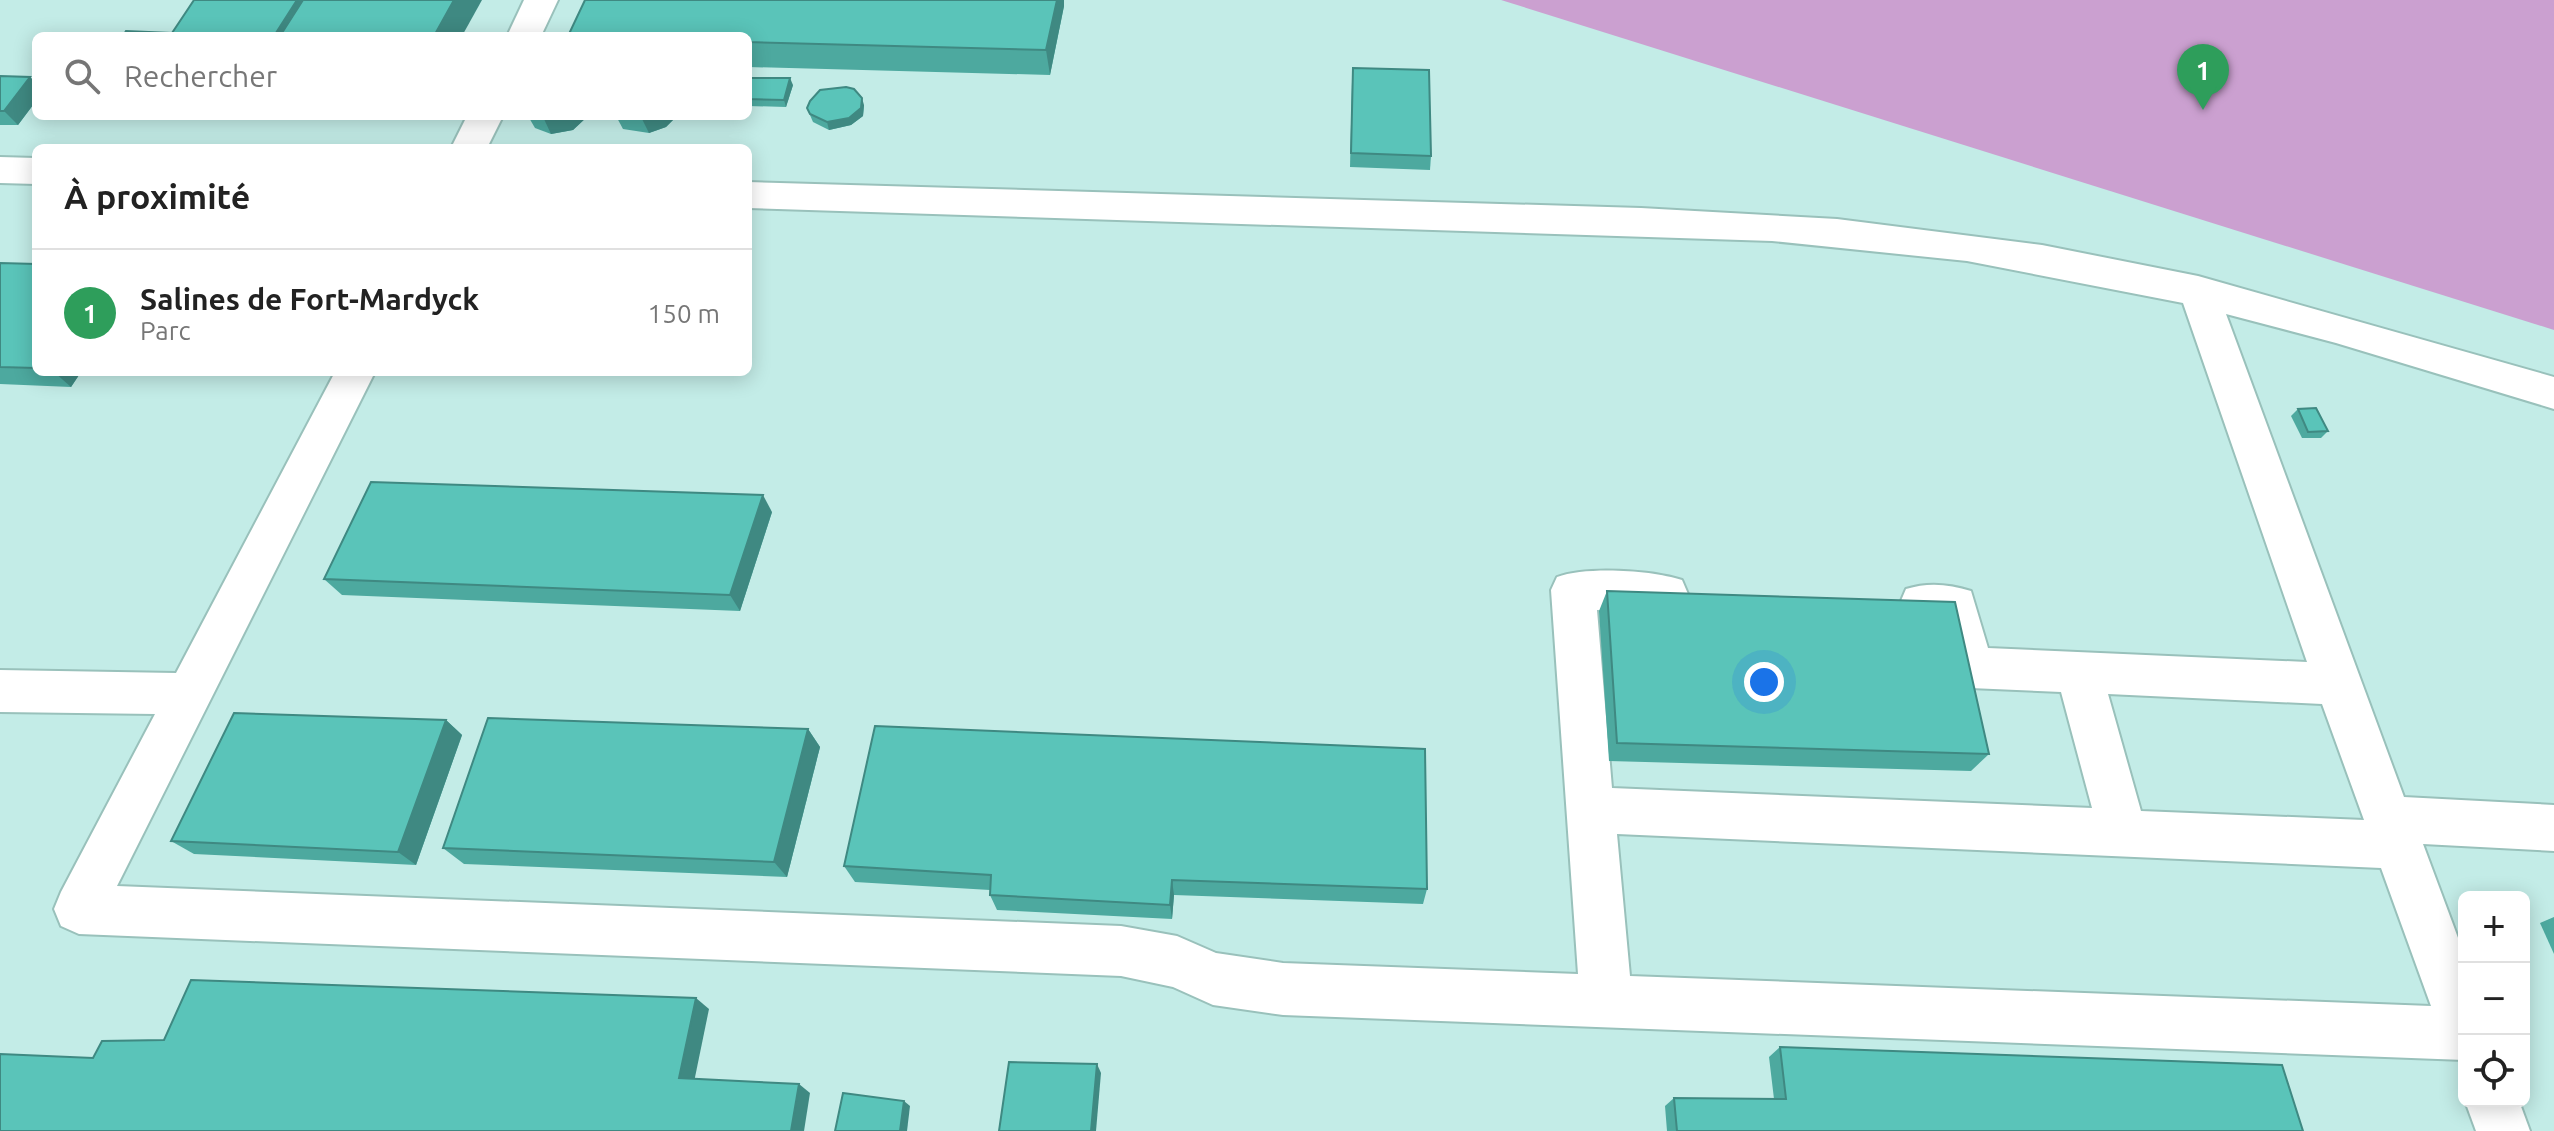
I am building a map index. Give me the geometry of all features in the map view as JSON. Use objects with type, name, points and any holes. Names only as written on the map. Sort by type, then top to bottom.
[{"type":"street","points":[[526,32],[541,0]]},
{"type":"street","points":[[471,144],[483,120]]},
{"type":"street","points":[[0,170],[32,171]]},
{"type":"street","points":[[752,195],[1771,226],[1966,246],[2198,290],[2329,325],[2554,393]]},
{"type":"street","points":[[2198,290],[2458,1008]]},
{"type":"street","points":[[353,376],[79,909],[1121,951],[1177,962],[1213,979],[1283,989],[2458,1034]]},
{"type":"street","points":[[1606,1001],[1573,590],[1701,595]]},
{"type":"street","points":[[1876,602],[1955,605],[1970,668],[2339,684]]},
{"type":"street","points":[[2079,673],[2123,833]]},
{"type":"street","points":[[0,691],[189,694]]},
{"type":"street","points":[[1590,810],[2123,833],[2554,828]]},
{"type":"street","points":[[2494,1107],[2503,1131]]},
{"type":"shaded area","points":[[1501,0],[2554,0],[2554,330]]},
{"type":"building","points":[[194,0],[297,0],[277,32],[173,32]]},
{"type":"building","points":[[303,0],[454,0],[436,32],[283,32]]},
{"type":"building","points":[[585,0],[1057,0],[1046,50],[752,42],[752,32],[570,32]]},
{"type":"building","points":[[1353,68],[1429,70],[1431,156],[1351,153]]},
{"type":"building","points":[[0,76],[30,77],[4,111],[0,111]]},
{"type":"building","points":[[752,78],[790,78],[784,100],[752,99]]},
{"type":"building","points":[[854,89],[862,98],[861,108],[849,118],[827,122],[810,114],[807,108],[820,90]]},
{"type":"building","points":[[0,263],[32,264],[32,368],[0,367]]},
{"type":"building","points":[[2316,408],[2328,431],[2308,432],[2298,409]]},
{"type":"building","points":[[371,482],[763,495],[730,595],[324,579]]},
{"type":"building","points":[[1607,591],[1955,602],[1989,754],[1617,743]]},
{"type":"building","points":[[234,713],[446,720],[398,852],[171,841]]},
{"type":"building","points":[[488,718],[808,729],[774,862],[443,848]]},
{"type":"building","points":[[875,726],[1425,749],[1427,889],[1172,880],[1170,905],[990,895],[991,875],[844,866]]},
{"type":"building","points":[[191,980],[696,998],[679,1078],[799,1084],[791,1131],[0,1131],[0,1054],[93,1058],[102,1041],[164,1040]]},
{"type":"building","points":[[1780,1047],[2282,1065],[2303,1131],[1677,1131],[1674,1098],[1786,1099]]},
{"type":"building","points":[[1009,1062],[1097,1064],[1091,1131],[999,1131]]},
{"type":"building","points":[[843,1093],[904,1101],[900,1131],[835,1131]]},
{"type":"place","name":"Salines de Fort-Mardyck","points":[[2203,110]]}]
